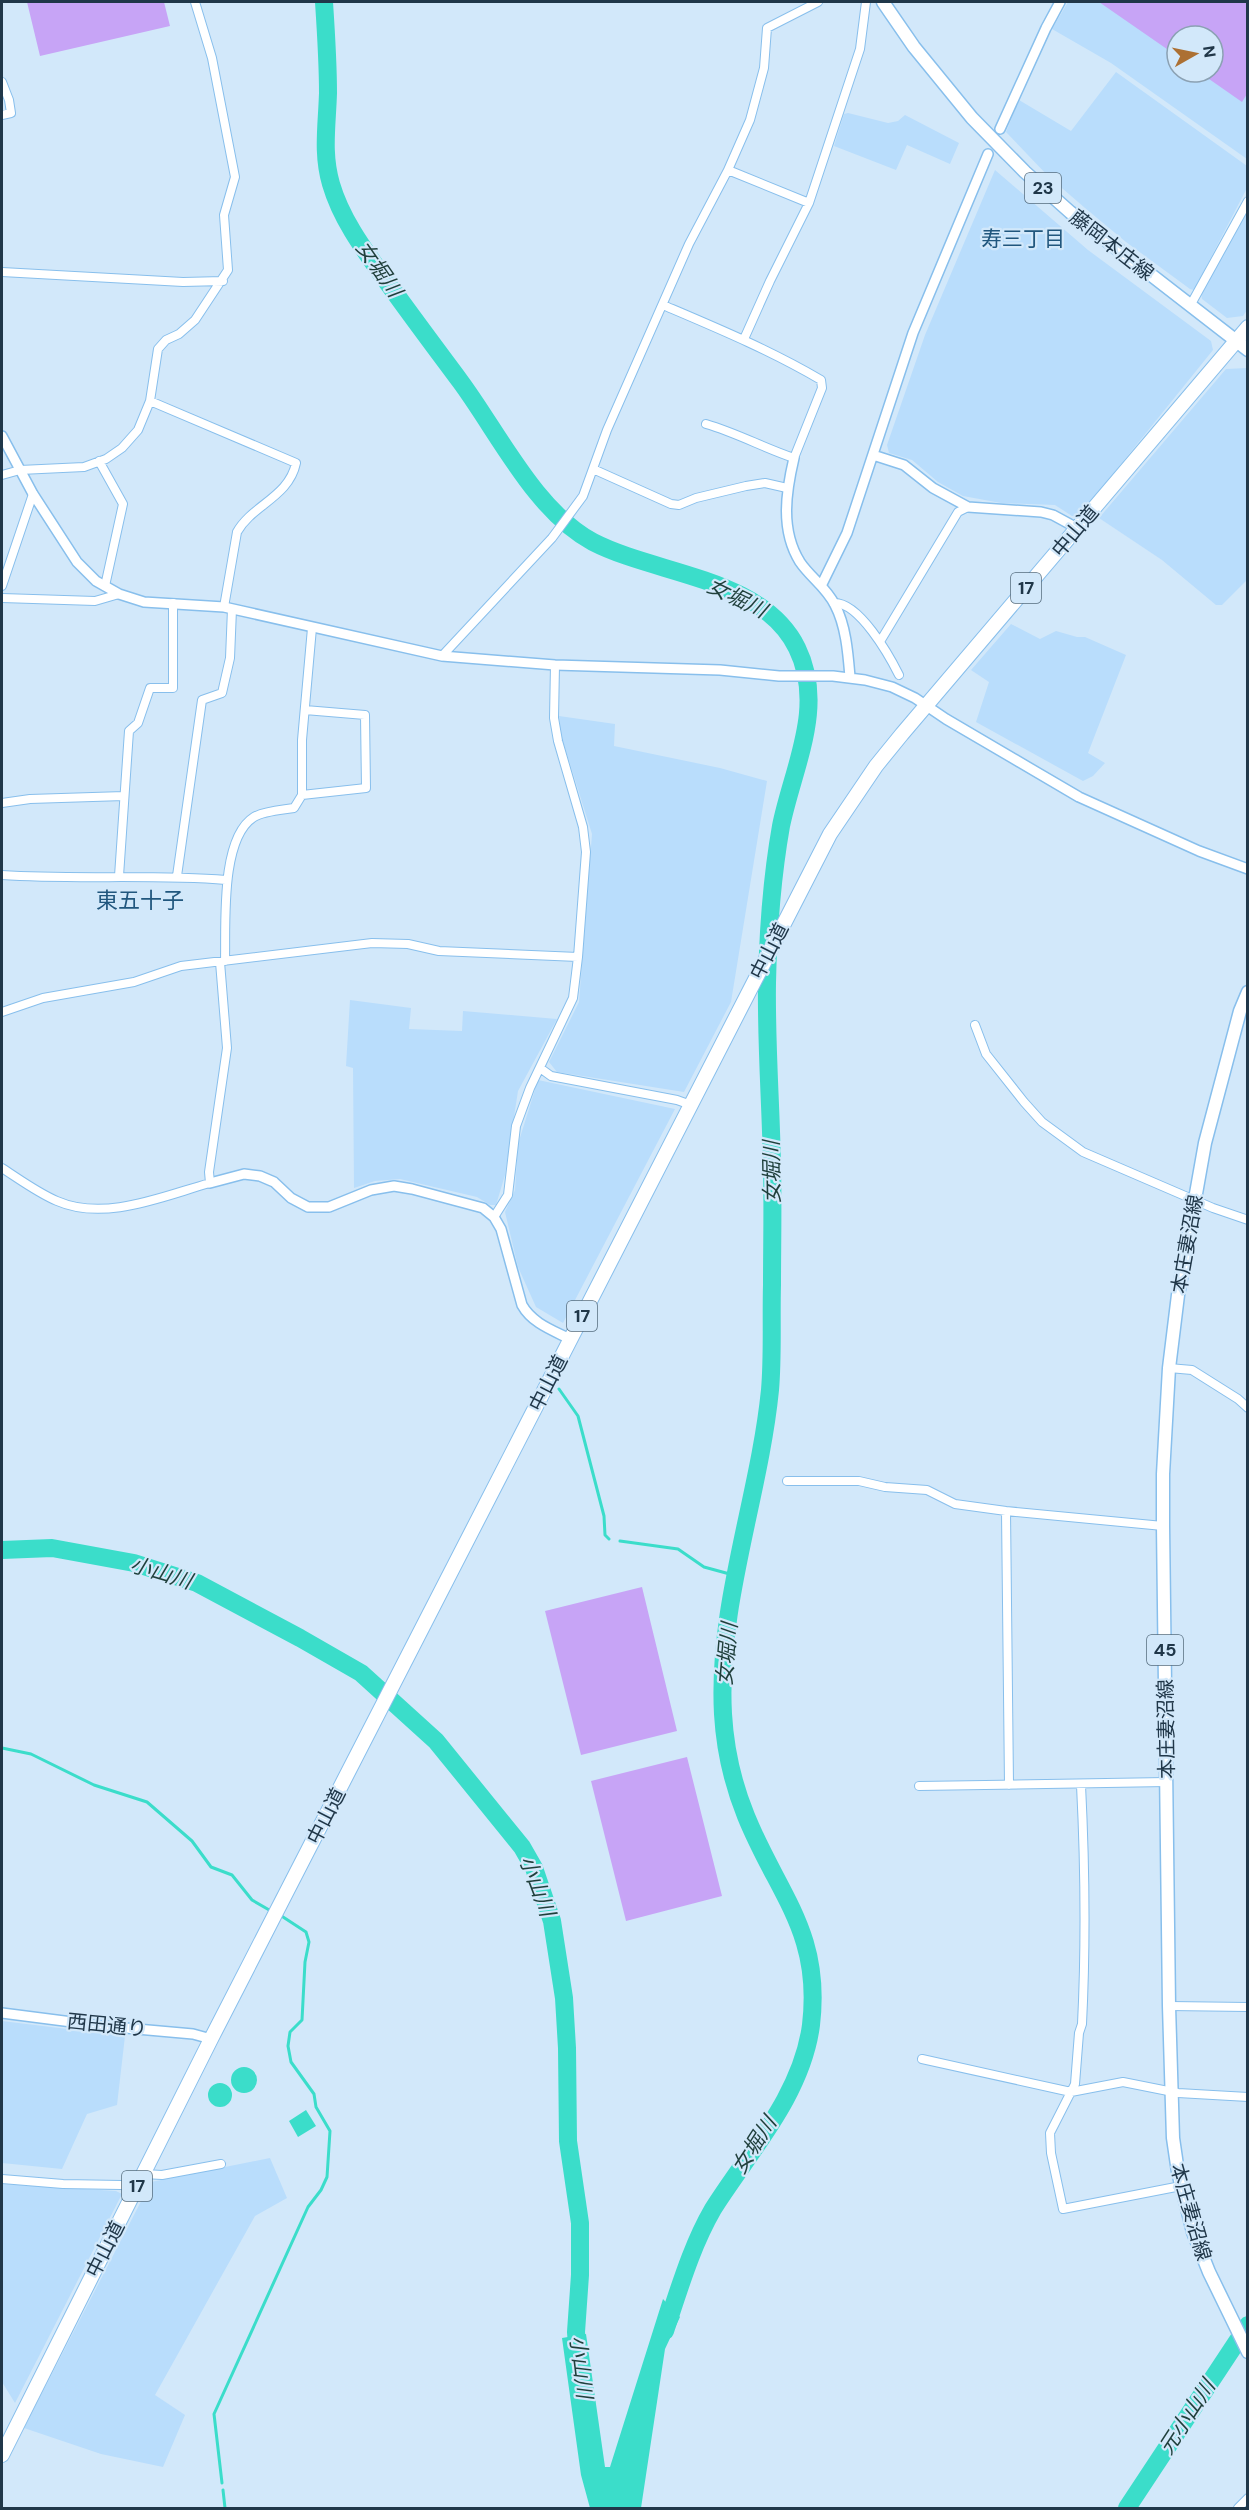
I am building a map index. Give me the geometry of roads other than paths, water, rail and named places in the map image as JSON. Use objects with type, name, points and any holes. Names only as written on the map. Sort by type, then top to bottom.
[{"type":"highway","name":"中山道","points":[[2,2455],[211,2038],[418,1639],[825,842],[876,766],[1248,327]]},
{"type":"main road","name":"藤岡本庄線","points":[[883,2],[918,52],[1001,150],[1070,212],[1236,341]]},
{"type":"main road","points":[[1236,341],[1248,350]]},
{"type":"main road","name":"本庄妻沼線","points":[[1248,992],[1240,1011],[1205,1143],[1194,1198],[1168,1368],[1163,1474],[1170,2091],[1173,2138],[1181,2186],[1200,2250],[1248,2352]]},
{"type":"street","points":[[2,475],[20,470],[84,467],[99,462],[122,448],[138,430],[150,401],[158,349],[166,340],[179,334],[195,320],[223,281],[228,270],[225,215],[235,177],[212,58],[195,2]]},
{"type":"street","points":[[442,656],[552,538],[583,496],[607,430],[689,244],[728,170],[750,120],[764,68],[767,28],[818,2]]},
{"type":"street","points":[[744,339],[809,202],[860,49],[866,2]]},
{"type":"street","points":[[1000,129],[1060,2]]},
{"type":"street","points":[[2,82],[11,113],[2,116]]},
{"type":"street","points":[[822,584],[847,532],[913,333],[988,154]]},
{"type":"street","points":[[728,170],[809,202]]},
{"type":"street","points":[[1190,306],[1248,201]]},
{"type":"street","points":[[2,272],[183,282],[223,281]]},
{"type":"street","points":[[663,305],[744,339],[821,380],[822,388],[794,458],[787,488],[786,515],[794,548],[801,563],[822,584],[834,603],[843,626],[850,677]]},
{"type":"street","points":[[150,401],[296,463],[293,476],[281,491],[242,522],[237,532],[228,608],[230,658],[222,693],[202,700],[177,876]]},
{"type":"street","points":[[706,424],[742,435],[765,448],[794,458]]},
{"type":"street","points":[[2,436],[33,494],[77,562],[96,581],[119,594],[144,602],[228,608],[442,656],[555,664],[720,670],[779,676],[850,677],[892,687],[927,705],[1079,797],[1198,851],[1248,869]]},
{"type":"street","points":[[873,455],[904,465],[933,488],[968,507],[1041,512],[1053,515],[1077,528]]},
{"type":"street","points":[[99,462],[123,504],[105,586]]},
{"type":"street","points":[[593,469],[670,504],[679,505],[696,498],[765,483],[787,488]]},
{"type":"street","points":[[2,586],[33,494]]},
{"type":"street","points":[[881,640],[958,512],[968,507]]},
{"type":"street","points":[[2,598],[95,601],[119,594]]},
{"type":"street","points":[[119,876],[129,731],[138,723],[150,688],[173,688],[173,603]]},
{"type":"street","points":[[834,603],[846,605],[881,640],[899,675]]},
{"type":"street","points":[[210,1183],[209,1172],[227,1048],[223,962],[226,880],[241,827],[255,816],[294,808],[302,795],[305,710],[312,628]]},
{"type":"street","points":[[494,1217],[508,1194],[516,1126],[573,998],[578,957],[586,852],[583,827],[558,741],[554,718],[555,664]]},
{"type":"street","points":[[302,795],[366,788],[365,716],[305,710]]},
{"type":"street","points":[[2,803],[30,799],[124,796]]},
{"type":"street","points":[[2,875],[177,876],[226,880]]},
{"type":"street","points":[[2,1012],[43,998],[134,982],[182,966],[372,943],[408,944],[440,951],[578,957]]},
{"type":"street","points":[[975,1025],[986,1054],[1042,1122],[1083,1152],[1213,1208],[1248,1220]]},
{"type":"street","points":[[540,1068],[551,1076],[677,1100],[691,1105]]},
{"type":"street","points":[[2,1168],[57,1201],[92,1209],[140,1202],[244,1174],[260,1176],[274,1182],[300,1204],[319,1208],[339,1203],[371,1190],[404,1187],[483,1208],[494,1217],[501,1228],[522,1305],[528,1315],[536,1322],[570,1339]]},
{"type":"street","points":[[1168,1368],[1192,1370],[1248,1408]]},
{"type":"street","points":[[787,1480],[859,1481],[885,1487],[927,1491],[955,1504],[1163,1526]]},
{"type":"street","points":[[1006,1511],[1009,1785]]},
{"type":"street","points":[[919,1786],[1167,1782]]},
{"type":"street","points":[[1081,1785],[1085,1862],[1082,2024],[1071,2092],[1050,2133],[1049,2143],[1063,2209],[1181,2186]]},
{"type":"street","points":[[1169,2006],[1248,2007]]},
{"type":"street","name":"西田通り","points":[[2,2013],[193,2034],[211,2038]]},
{"type":"street","points":[[922,2059],[1071,2092],[1123,2082],[1196,2095],[1248,2097]]},
{"type":"street","points":[[144,2174],[162,2175],[221,2164]]},
{"type":"street","points":[[2,2179],[63,2184],[121,2185],[136,2189]]},
{"type":"street","points":[[1238,2508],[1248,2498]]},
{"type":"water","points":[[244,2067],[253,2071],[257,2080],[253,2089],[244,2093],[235,2089],[231,2080],[235,2071]]},
{"type":"water","points":[[220,2083],[228,2087],[232,2095],[228,2103],[220,2107],[212,2103],[208,2095],[212,2087]]},
{"type":"water","points":[[306,2110],[316,2126],[298,2137],[289,2121]]},
{"type":"water","points":[[663,2299],[680,2317],[665,2349],[641,2508],[590,2508],[581,2475],[562,2338],[586,2334],[605,2467],[610,2467]]},
{"type":"waterway","name":"女堀川","points":[[324,2],[328,70],[327,161],[328,173],[336,198],[356,238],[460,381],[519,469],[553,511],[593,542],[619,553],[706,581],[734,592],[759,606],[781,624],[797,648],[805,670],[808,715],[781,826],[768,944],[767,1029],[772,1196],[770,1390],[765,1431],[726,1632],[723,1714],[728,1753],[741,1804],[758,1844],[795,1915],[804,1939],[810,1964],[813,1993],[811,2025],[806,2051],[786,2099],[705,2223],[686,2269],[665,2331]]},
{"type":"waterway","points":[[559,1389],[578,1416],[604,1516],[605,1535],[609,1539]]},
{"type":"waterway","points":[[620,1541],[678,1549],[704,1567],[737,1576]]},
{"type":"waterway","name":"小山川","points":[[2,1550],[52,1548],[134,1563],[197,1583],[300,1638],[361,1673],[436,1741],[522,1847],[534,1868],[552,1921],[564,1998],[568,2141],[580,2223],[580,2275],[576,2332],[578,2358]]},
{"type":"waterway","points":[[2,1748],[31,1754],[94,1785],[147,1802],[192,1841],[211,1867],[232,1875],[252,1900],[271,1911]]},
{"type":"waterway","points":[[222,2483],[214,2414],[308,2207],[321,2190],[327,2177],[330,2131],[316,2107],[314,2094],[291,2062],[288,2046],[290,2032],[302,2020],[305,1962],[309,1942],[306,1932],[280,1915]]},
{"type":"waterway","name":"元小山川","points":[[1127,2508],[1248,2325]]},
{"type":"waterway","points":[[223,2490],[225,2508]]},
{"type":"district","name":"寿三丁目","points":[[1023,239]]},
{"type":"district","name":"東五十子","points":[[140,900]]}]
